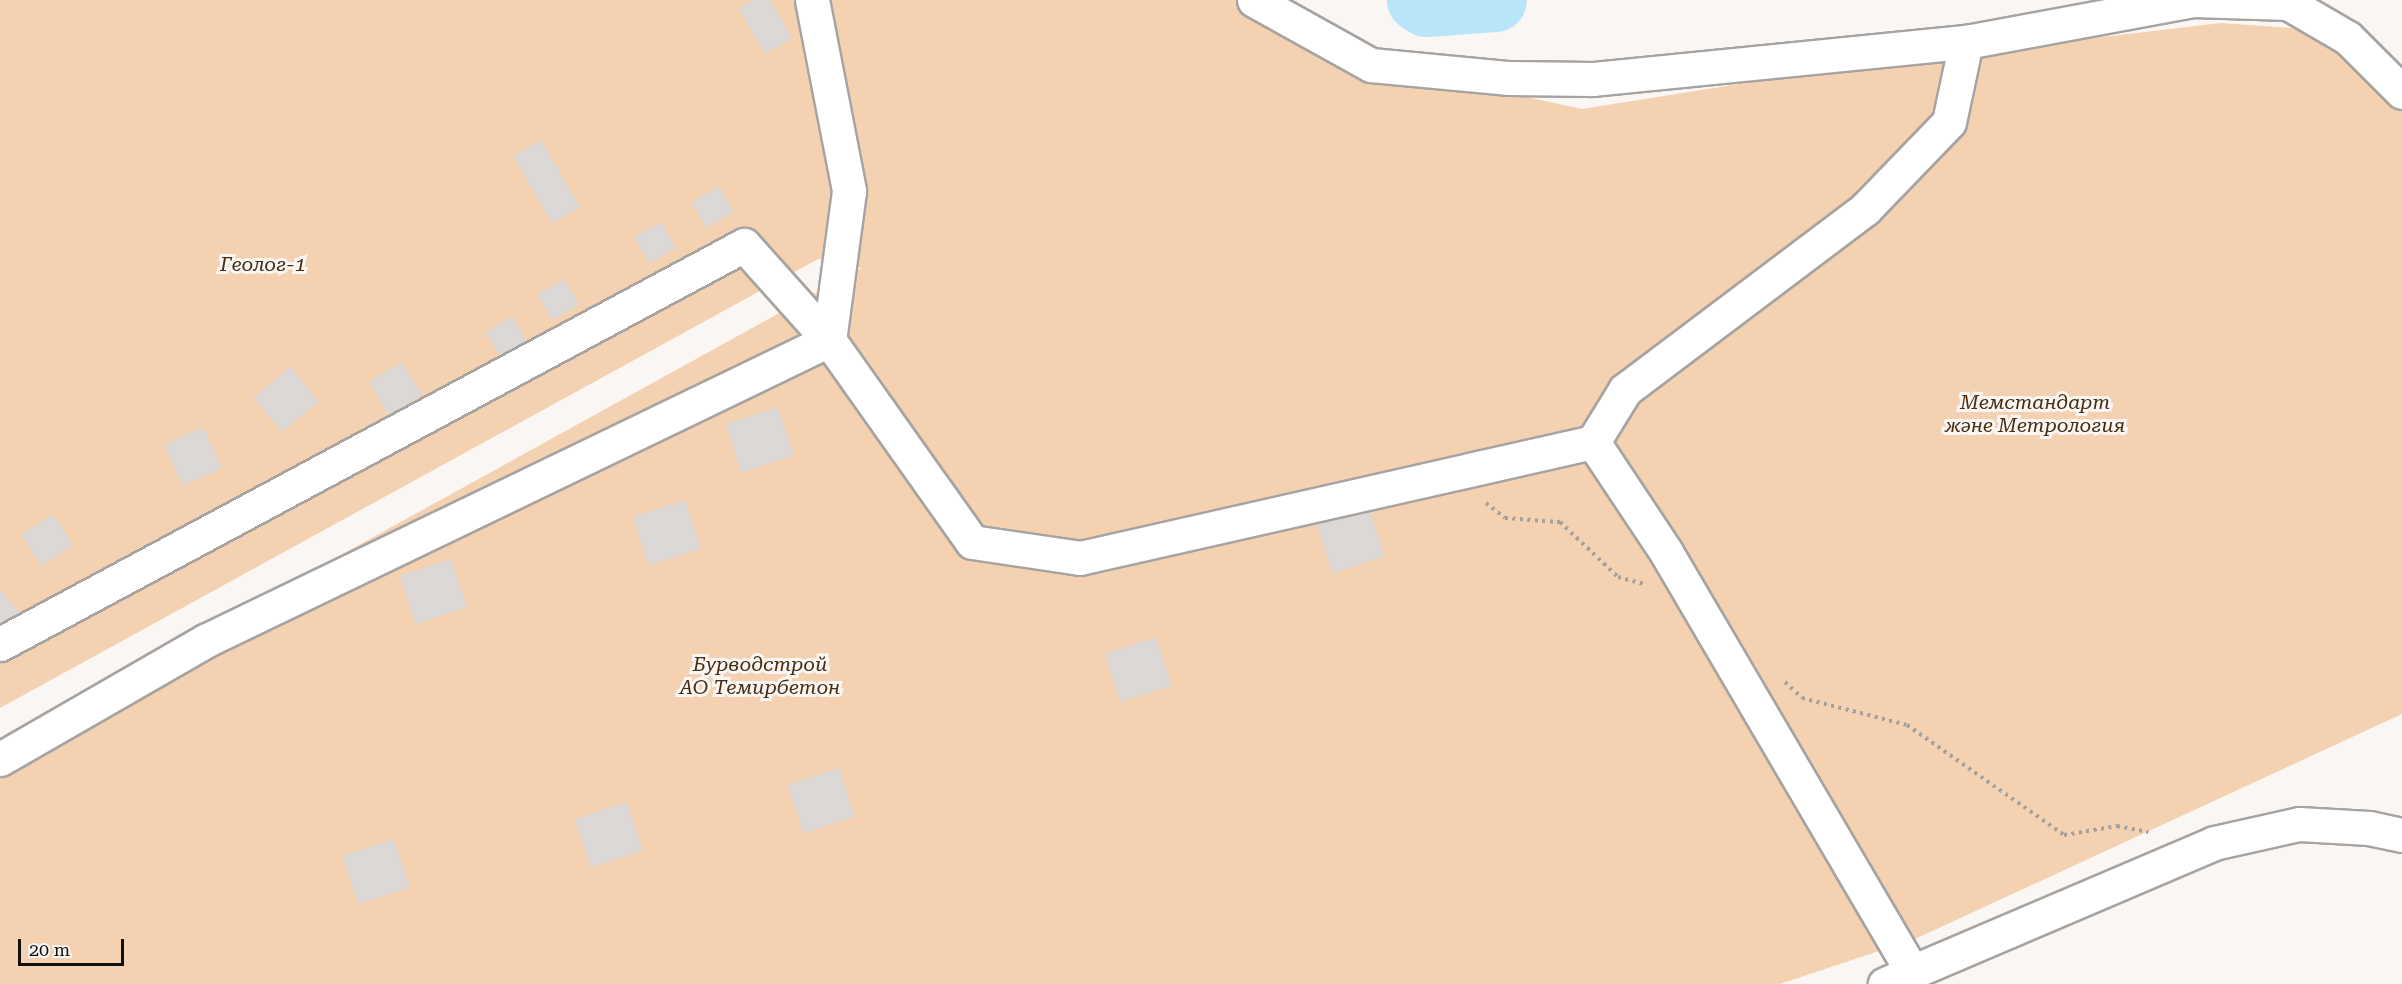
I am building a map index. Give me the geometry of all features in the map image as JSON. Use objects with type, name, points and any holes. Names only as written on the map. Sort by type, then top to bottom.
[{"type":"lane","points":[[812,0],[849,191],[829,340]]},
{"type":"lane","points":[[1254,0],[1371,65],[1509,78],[1593,79],[1966,42],[2193,0],[2288,3],[2348,38],[2402,92]]},
{"type":"lane","points":[[0,644],[744,245],[829,340],[972,542],[1080,558],[1593,442],[1625,390],[1865,209],[1949,122],[1966,42]]},
{"type":"lane","points":[[0,759],[205,641],[829,340]]},
{"type":"lane","points":[[1593,442],[1692,596],[1898,978],[2214,843],[2299,824],[2369,828],[2402,835]]},
{"type":"path","points":[[1451,474],[1505,518],[1560,522],[1618,577],[1692,596]]},
{"type":"path","points":[[1776,675],[1802,698],[1907,725],[2064,836],[2117,826],[2160,834]]},
{"type":"green space","points":[[0,0],[1261,0],[1360,61],[1582,109],[1840,68],[2221,23],[2332,31],[2402,91],[2402,714],[1915,939],[1780,984],[0,984],[0,743],[861,268],[818,259],[0,708]]},
{"type":"building","points":[[752,0],[770,0],[792,38],[765,54],[738,8]]},
{"type":"building","points":[[541,140],[580,208],[552,224],[513,156]]},
{"type":"building","points":[[719,186],[734,212],[706,228],[691,202]]},
{"type":"building","points":[[661,222],[676,248],[649,263],[634,238]]},
{"type":"building","points":[[564,279],[579,305],[552,320],[537,294]]},
{"type":"building","points":[[512,316],[527,341],[500,357],[485,332]]},
{"type":"building","points":[[402,362],[422,395],[389,416],[369,382]]},
{"type":"building","points":[[290,367],[319,401],[282,432],[253,398]]},
{"type":"building","points":[[778,407],[794,456],[741,472],[726,424]]},
{"type":"building","points":[[203,427],[222,468],[183,486],[164,445]]},
{"type":"building","points":[[685,500],[701,549],[648,565],[633,517]]},
{"type":"building","points":[[1369,508],[1385,557],[1332,573],[1317,525]]},
{"type":"building","points":[[53,514],[73,545],[41,566],[21,535]]},
{"type":"building","points":[[451,559],[467,608],[415,624],[400,576]]},
{"type":"building","points":[[0,589],[22,616],[0,635]]},
{"type":"building","points":[[1156,637],[1172,686],[1120,702],[1105,654]]},
{"type":"building","points":[[839,768],[855,817],[803,833],[788,785]]},
{"type":"building","points":[[627,802],[643,851],[590,867],[575,819]]},
{"type":"building","points":[[394,839],[410,888],[358,904],[343,856]]},
{"type":"waterway","points":[[1418,0],[1426,5],[1495,0]]},
{"type":"park label","name":"Геолог-1","points":[[263,264]]},
{"type":"park label","name":"Мемстандарт және Метрология","points":[[2035,414]]},
{"type":"park label","name":"Бурводстрой АО Темирбетон","points":[[760,676]]}]
